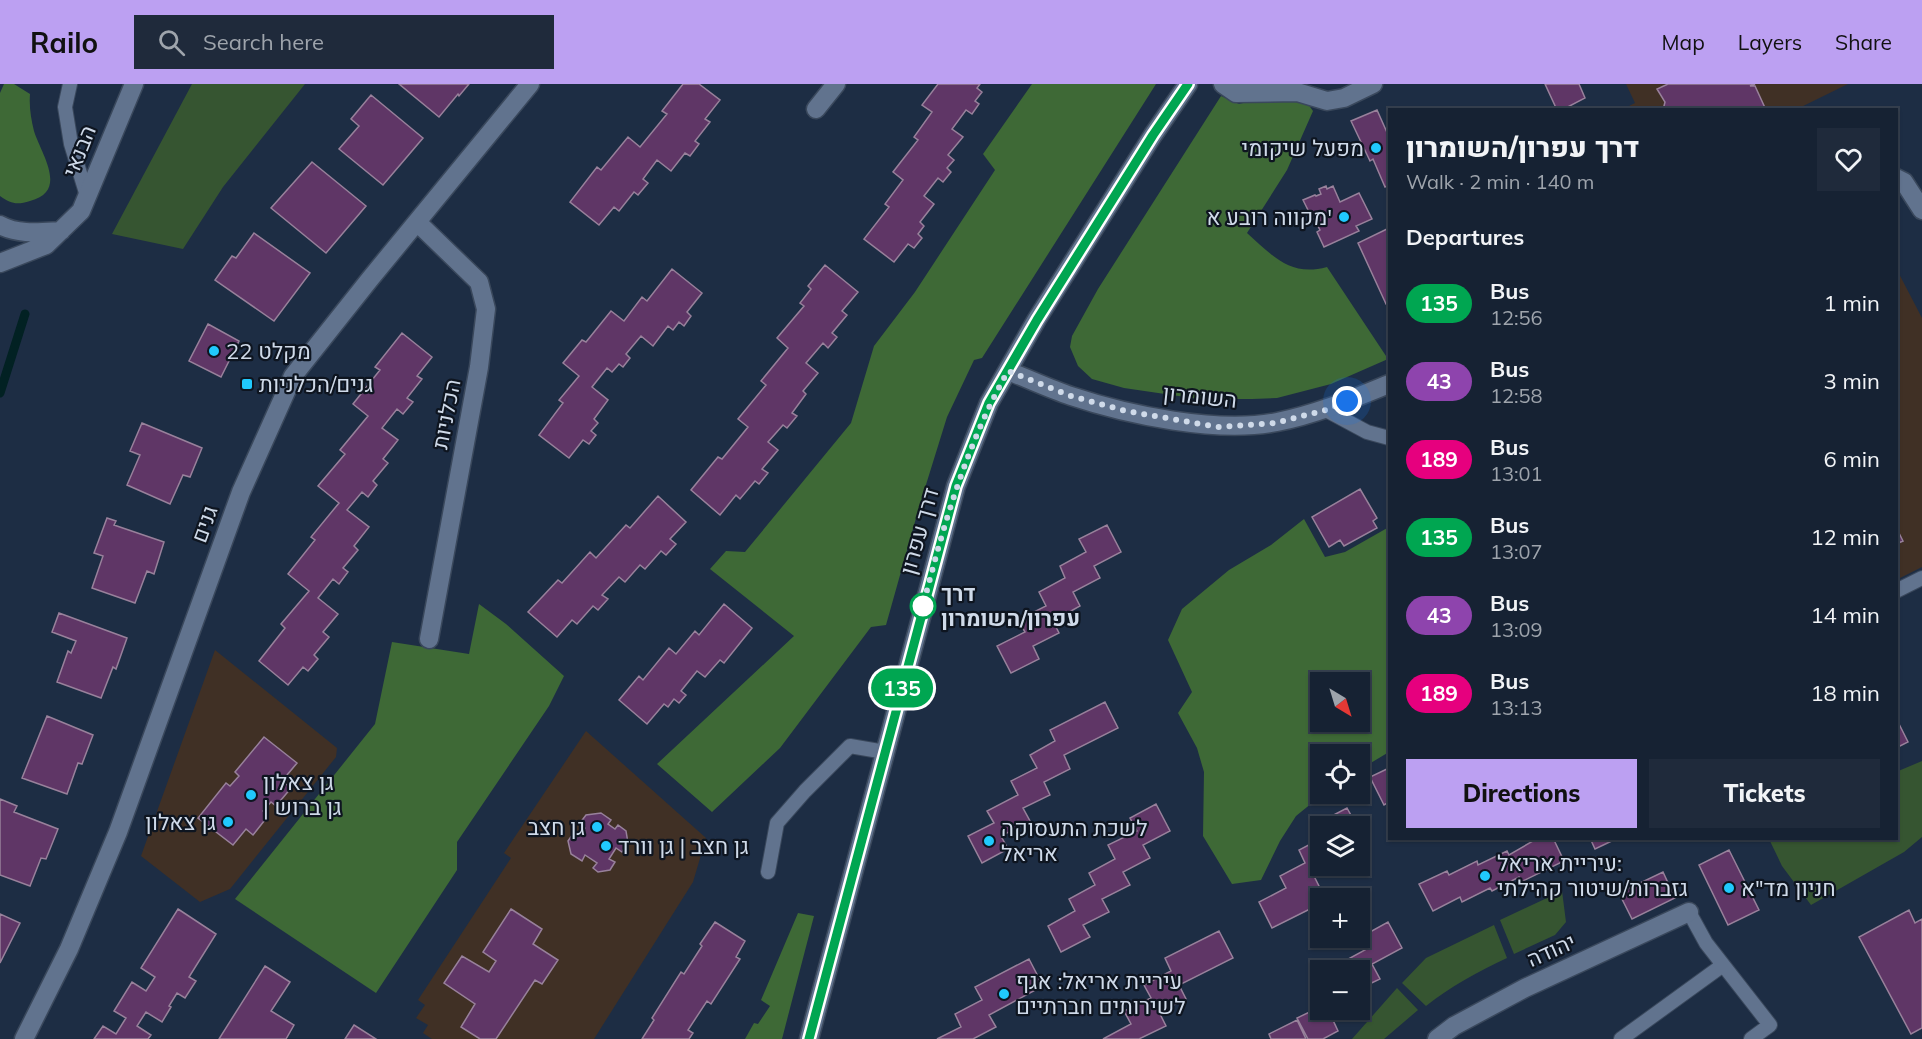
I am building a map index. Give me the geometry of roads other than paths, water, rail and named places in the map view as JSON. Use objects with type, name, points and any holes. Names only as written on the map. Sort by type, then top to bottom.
[{"type":"street","name":"הבנאי","points":[[0,263],[46,245],[81,211],[134,84]]},
{"type":"street","name":"גנים","points":[[24,1039],[69,948],[118,832],[241,492],[293,376],[530,84]]},
{"type":"street","points":[[816,109],[836,84]]},
{"type":"street","name":"דרך עפרון","points":[[809,1039],[956,486],[989,403],[1037,320],[1153,135],[1188,84]]},
{"type":"street","points":[[1223,84],[1236,93],[1297,92],[1327,100],[1344,98],[1373,84]]},
{"type":"street","points":[[1898,179],[1904,182],[1922,210]]},
{"type":"street","name":"הכלניות","points":[[417,222],[478,282],[486,309],[479,367],[429,639]]},
{"type":"street","points":[[0,225],[9,231],[61,231]]},
{"type":"street","name":"השומרון","points":[[1008,371],[1071,396],[1126,411],[1218,427],[1275,423],[1326,410],[1388,384]]},
{"type":"street","name":"יהודה","points":[[1437,1039],[1454,1026],[1525,988],[1689,912]]},
{"type":"lane","points":[[70,84],[65,107],[71,144],[87,196]]},
{"type":"lane","points":[[1326,410],[1367,432],[1388,438]]},
{"type":"lane","points":[[1898,590],[1922,578]]},
{"type":"lane","points":[[768,872],[777,823],[805,791],[850,746],[885,752]]},
{"type":"lane","points":[[1689,912],[1706,943],[1770,1025],[1751,1039]]},
{"type":"lane","points":[[1621,1039],[1723,965]]},
{"type":"waterway","points":[[0,393],[25,314]]},
{"type":"place","name":"מפעל שיקומי","points":[[1376,148]]},
{"type":"place","name":"מקווה רובע א'","points":[[1344,217]]},
{"type":"place","name":"מקלט 22","points":[[214,351]]},
{"type":"place","name":"גנים/הכלניות","points":[[247,384]]},
{"type":"place","name":"דרך עפרון/השומרון","points":[[923,606]]},
{"type":"place","name":"גן צאלון | גן ברוש","points":[[251,795]]},
{"type":"place","name":"גן צאלון","points":[[228,822]]},
{"type":"place","name":"גן חצב","points":[[597,827]]},
{"type":"place","name":"לשכת התעסוקה אריאל","points":[[989,841]]},
{"type":"place","name":"גן חצב | גן וורד","points":[[606,846]]},
{"type":"place","name":"עיריית אריאל: גזברות/שיטור קהילתי","points":[[1485,876]]},
{"type":"place","name":"חניון מד\"א","points":[[1729,888]]},
{"type":"place","name":"עיריית אריאל: אגף לשירותים חברתיים","points":[[1004,994]]}]
